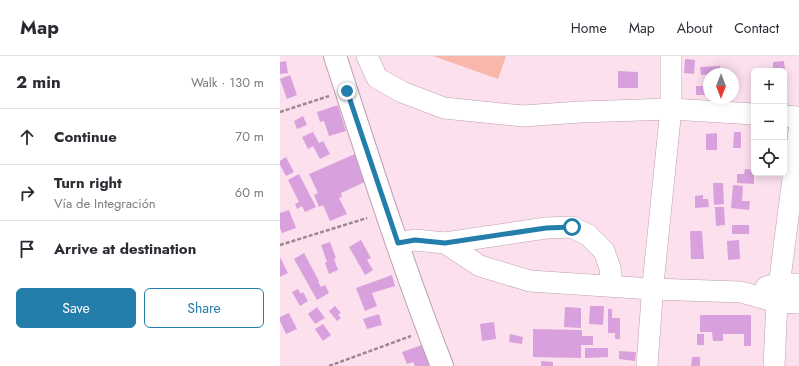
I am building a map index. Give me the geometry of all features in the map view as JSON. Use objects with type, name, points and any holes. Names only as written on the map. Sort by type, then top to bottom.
[{"type":"main road","points":[[335,56],[428,330],[442,366]]},
{"type":"street","points":[[367,56],[377,78],[402,92],[444,108],[523,116],[580,112],[672,109],[751,114]]},
{"type":"street","points":[[647,366],[652,289],[672,109],[671,56]]},
{"type":"street","points":[[787,116],[799,117]]},
{"type":"street","points":[[774,366],[785,290],[799,131]]},
{"type":"street","points":[[398,243],[415,240],[445,243],[546,228],[572,227],[588,236],[604,251],[610,268],[612,286]]},
{"type":"street","points":[[445,243],[480,266],[530,281],[652,289],[741,292],[785,290],[799,303]]},
{"type":"path","points":[[280,112],[347,91]]},
{"type":"path","points":[[280,245],[387,211]]},
{"type":"path","points":[[329,366],[428,330]]},
{"type":"shaded area","points":[[433,56],[506,56],[498,79]]},
{"type":"building","points":[[685,59],[695,60],[694,74],[684,73]]},
{"type":"building","points":[[286,61],[288,73],[280,74],[280,62]]},
{"type":"building","points":[[784,61],[785,68],[773,68],[773,62]]},
{"type":"building","points":[[720,66],[720,68],[703,68],[703,75],[701,75],[700,67]]},
{"type":"building","points":[[618,71],[638,72],[638,88],[618,88]]},
{"type":"building","points":[[290,75],[297,95],[287,99],[280,79]]},
{"type":"building","points":[[696,86],[703,86],[703,95],[696,95]]},
{"type":"building","points":[[338,105],[346,131],[329,136],[324,121],[320,122],[317,112]]},
{"type":"building","points":[[303,116],[307,125],[297,129],[294,121]]},
{"type":"building","points":[[313,132],[319,143],[323,141],[330,154],[320,159],[313,146],[308,149],[302,137]]},
{"type":"building","points":[[734,132],[741,132],[741,148],[733,148]]},
{"type":"building","points":[[717,133],[717,150],[706,150],[706,134]]},
{"type":"building","points":[[355,154],[367,181],[341,193],[342,197],[339,198],[347,214],[330,221],[323,205],[319,207],[314,195],[318,193],[309,174]]},
{"type":"building","points":[[286,157],[294,172],[286,176],[280,165],[280,161]]},
{"type":"building","points":[[745,169],[751,170],[751,176],[754,176],[754,184],[737,183],[737,174],[744,174]]},
{"type":"building","points":[[299,174],[316,207],[305,212],[302,206],[297,209],[295,204],[299,202],[288,180]]},
{"type":"building","points":[[713,183],[723,183],[724,204],[714,205]]},
{"type":"building","points":[[733,185],[743,186],[742,201],[750,201],[749,210],[731,208]]},
{"type":"building","points":[[703,195],[703,199],[708,199],[709,207],[695,208],[695,196]]},
{"type":"building","points":[[715,207],[724,207],[725,225],[716,226]]},
{"type":"building","points":[[289,210],[296,228],[282,233],[280,228],[280,213]]},
{"type":"building","points":[[732,225],[749,225],[749,234],[732,234]]},
{"type":"building","points":[[690,231],[702,231],[704,259],[691,259]]},
{"type":"building","points":[[361,240],[371,258],[367,260],[373,270],[365,275],[349,247]]},
{"type":"building","points":[[739,240],[740,259],[728,260],[727,241]]},
{"type":"building","points":[[330,242],[336,258],[334,259],[338,270],[329,274],[325,263],[327,262],[321,245]]},
{"type":"building","points":[[304,253],[321,287],[325,285],[329,293],[317,300],[294,259]]},
{"type":"building","points":[[280,257],[288,273],[280,277]]},
{"type":"building","points":[[392,275],[395,286],[372,293],[377,306],[365,311],[356,288]]},
{"type":"building","points":[[298,289],[301,294],[303,292],[308,301],[300,306],[292,292]]},
{"type":"building","points":[[335,306],[341,313],[338,315],[341,318],[337,321],[329,311]]},
{"type":"building","points":[[590,306],[604,306],[603,325],[589,324]]},
{"type":"building","points":[[317,307],[325,318],[315,324],[308,314]]},
{"type":"building","points":[[565,307],[581,308],[581,328],[564,327]]},
{"type":"building","points":[[608,309],[612,309],[612,318],[620,318],[620,339],[615,339],[615,333],[608,333]]},
{"type":"building","points":[[289,313],[297,329],[286,334],[280,321],[280,317]]},
{"type":"building","points":[[379,314],[382,325],[367,329],[363,319]]},
{"type":"building","points":[[700,315],[751,315],[751,346],[744,346],[744,334],[723,334],[723,341],[713,341],[712,332],[700,332]]},
{"type":"building","points":[[494,322],[496,339],[482,341],[480,324]]},
{"type":"building","points":[[323,324],[331,335],[323,341],[315,329]]},
{"type":"building","points":[[533,329],[582,330],[582,336],[593,336],[593,345],[581,345],[581,358],[533,357]]},
{"type":"building","points":[[510,334],[523,337],[522,344],[509,342]]},
{"type":"building","points":[[697,334],[704,334],[704,345],[697,345]]},
{"type":"building","points":[[422,345],[430,366],[415,366],[413,362],[407,364],[402,352]]},
{"type":"building","points":[[585,348],[608,348],[608,357],[585,358]]},
{"type":"building","points":[[619,351],[636,352],[635,361],[619,359]]},
{"type":"building","points":[[692,357],[700,357],[700,366],[691,366]]},
{"type":"building","points":[[541,361],[553,362],[553,366],[541,366]]},
{"type":"route","points":[[347,91],[398,243],[415,240],[445,243],[546,228],[572,227]]}]
